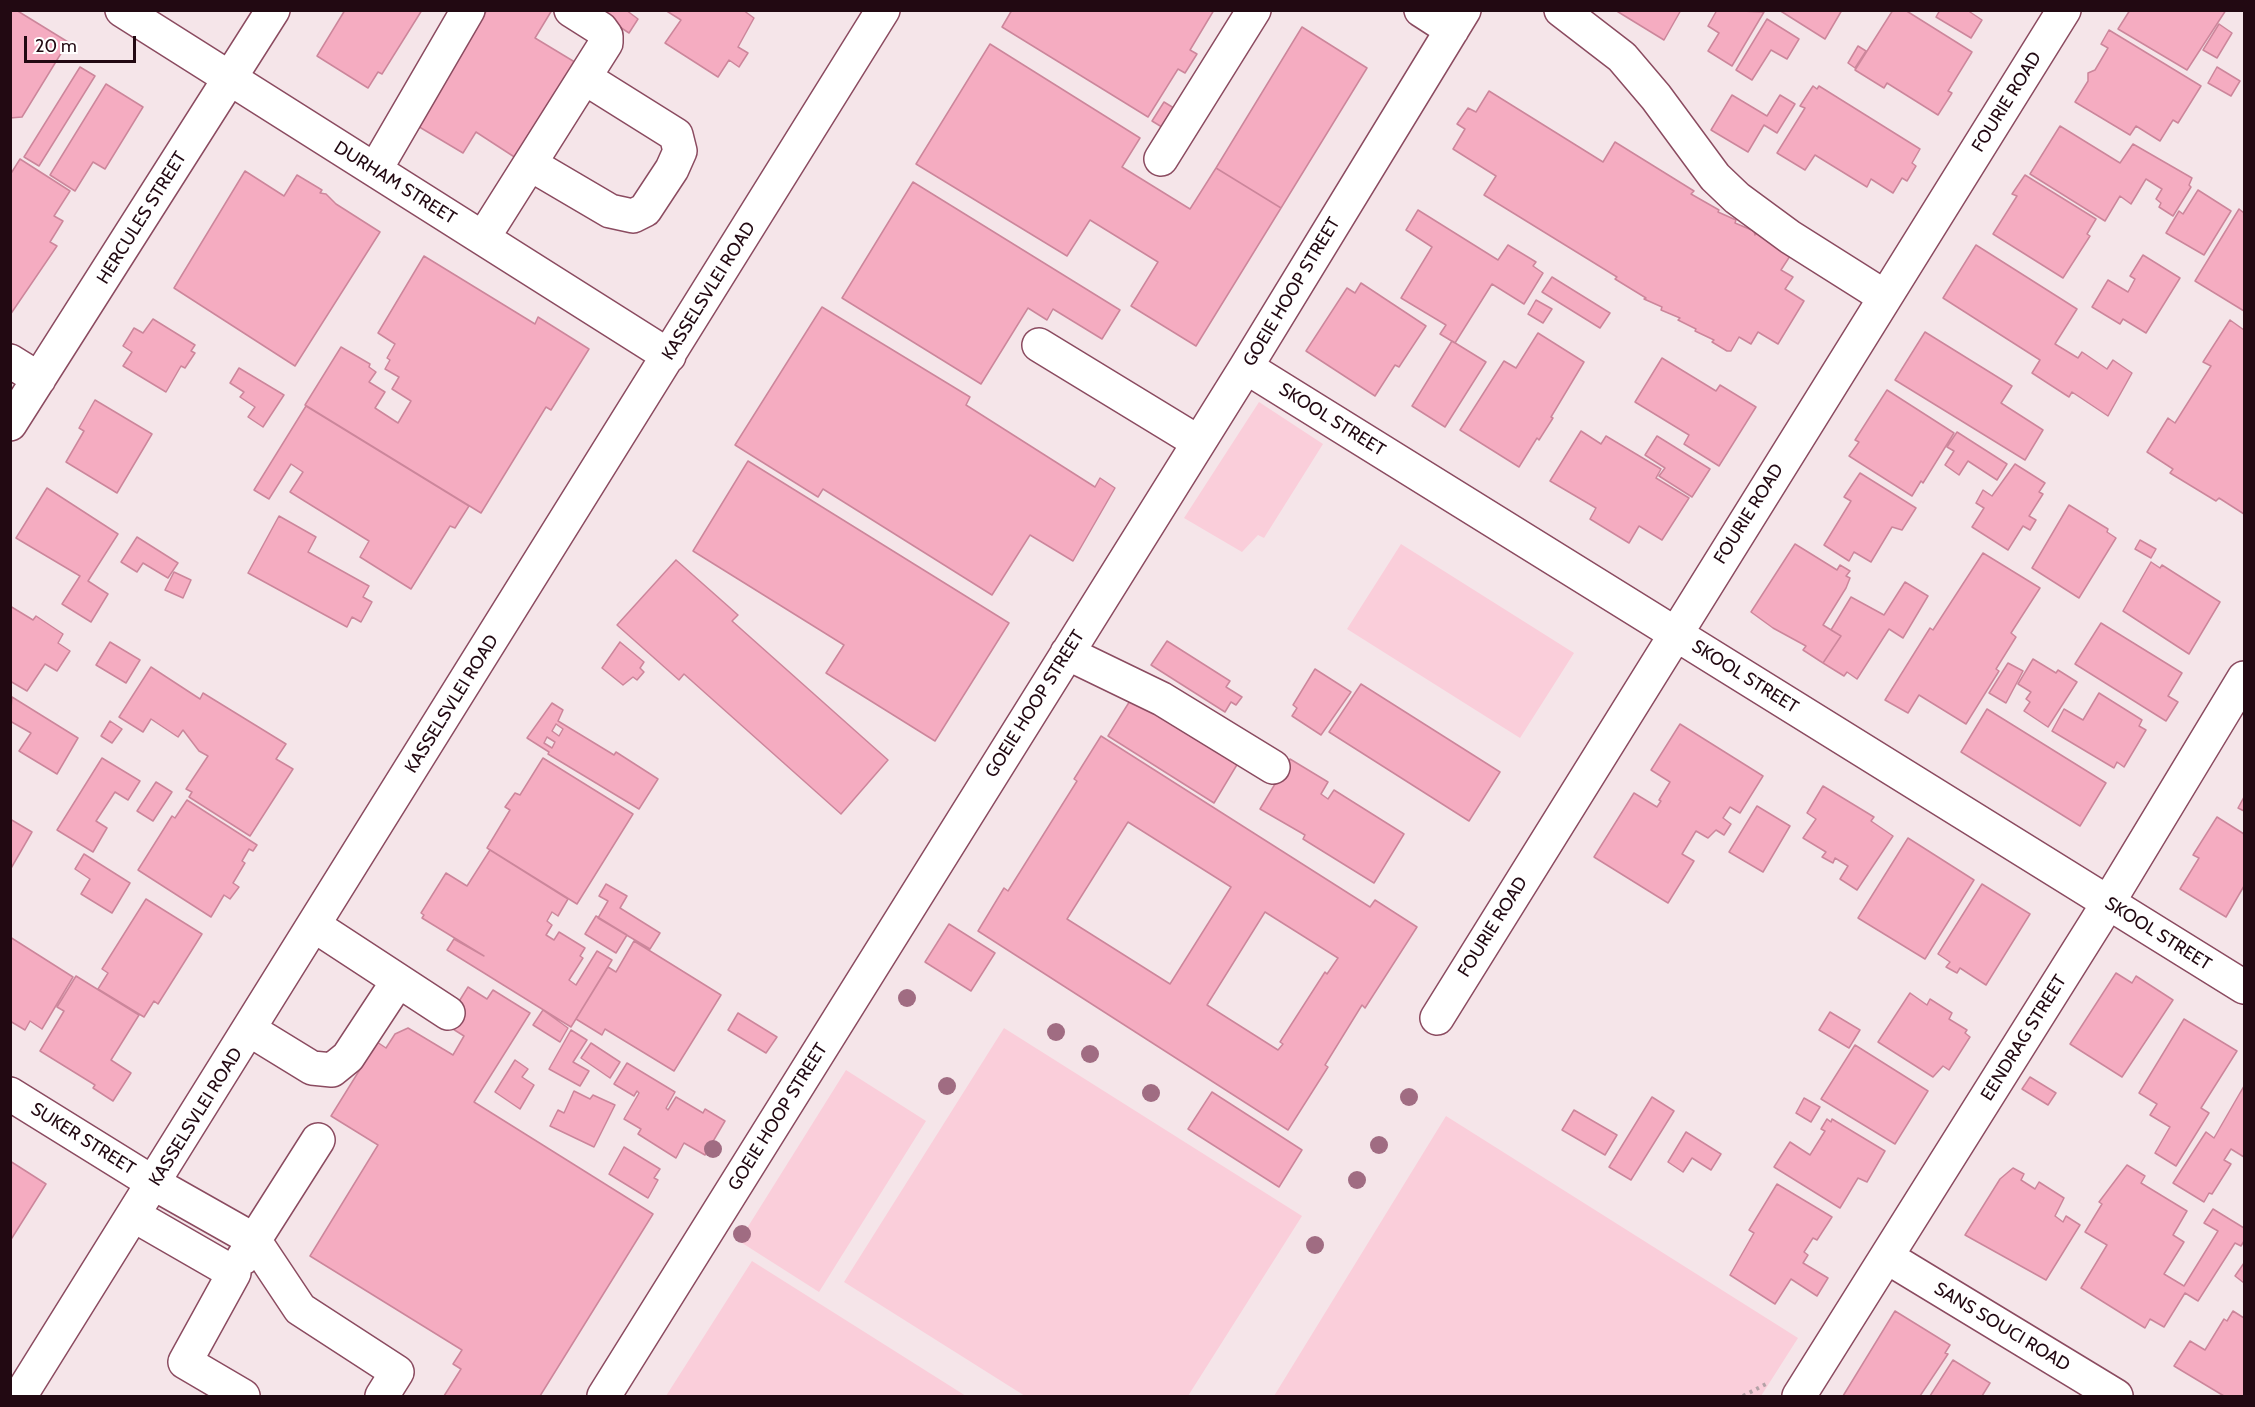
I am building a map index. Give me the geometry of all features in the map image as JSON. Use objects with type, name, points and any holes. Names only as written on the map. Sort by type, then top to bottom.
[{"type":"street","name":"DURHAM STREET","points":[[122,10],[669,356]]},
{"type":"street","name":"HERCULES STREET","points":[[10,424],[273,10]]},
{"type":"street","points":[[375,171],[468,10]]},
{"type":"street","points":[[483,238],[606,44],[606,36],[601,29],[571,10]]},
{"type":"street","name":"KASSELSVLEI ROAD","points":[[20,1396],[155,1184],[883,10]]},
{"type":"street","points":[[1161,159],[1254,10]]},
{"type":"street","points":[[1421,10],[1458,20]]},
{"type":"street","points":[[1561,10],[1622,57],[1656,97],[1715,177],[1737,198],[1790,237],[1885,297]]},
{"type":"street","name":"FOURIE ROAD","points":[[1437,1018],[2064,10]]},
{"type":"street","name":"GOEIE HOOP STREET","points":[[604,1396],[1246,367],[1458,20]]},
{"type":"street","points":[[530,164],[610,211],[633,216],[645,210],[680,151],[676,135],[585,78]]},
{"type":"street","points":[[1039,345],[1198,442]]},
{"type":"street","points":[[10,361],[39,379]]},
{"type":"street","name":"SKOOL STREET","points":[[1246,367],[2244,987]]},
{"type":"street","points":[[1067,653],[1162,699],[1273,767]]},
{"type":"street","name":"EENDRAG STREET","points":[[1799,1396],[2107,903],[2244,678]]},
{"type":"street","points":[[315,926],[448,1013]]},
{"type":"street","points":[[250,1030],[312,1068],[332,1070],[348,1057],[398,981]]},
{"type":"street","name":"SUKER STREET","points":[[10,1094],[155,1184],[254,1240]]},
{"type":"street","points":[[243,1396],[184,1362],[234,1273],[318,1140]]},
{"type":"street","points":[[135,1216],[234,1273]]},
{"type":"street","points":[[254,1240],[300,1309],[397,1371],[382,1396]]},
{"type":"street","name":"SANS SOUCI ROAD","points":[[1887,1257],[2116,1396]]},
{"type":"shaded area","points":[[1259,402],[1323,444],[1264,538],[1258,535],[1242,552],[1184,518]]},
{"type":"shaded area","points":[[1401,544],[1574,653],[1520,738],[1347,629]]},
{"type":"shaded area","points":[[1004,1028],[1302,1216],[1188,1396],[1025,1396],[844,1282]]},
{"type":"shaded area","points":[[846,1070],[926,1121],[819,1292],[739,1241]]},
{"type":"shaded area","points":[[1446,1116],[1798,1338],[1761,1396],[1274,1396]]},
{"type":"shaded area","points":[[752,1261],[966,1396],[666,1396]]},
{"type":"building","points":[[10,10],[16,10],[68,42],[22,117],[10,118]]},
{"type":"building","points":[[345,10],[422,10],[382,74],[378,72],[368,88],[317,56]]},
{"type":"building","points":[[487,10],[552,10],[535,38],[578,64],[519,160],[476,132],[463,153],[416,125]]},
{"type":"building","points":[[594,10],[626,10],[638,19],[629,33]]},
{"type":"building","points":[[665,10],[743,10],[754,18],[738,47],[748,53],[739,67],[729,60],[718,77],[665,43],[681,20]]},
{"type":"building","points":[[1012,10],[1214,10],[1190,50],[1197,54],[1185,73],[1178,69],[1148,117],[1002,27]]},
{"type":"building","points":[[1615,10],[1681,10],[1664,40]]},
{"type":"building","points":[[1717,10],[1764,12],[1732,66],[1708,51],[1719,33],[1708,26]]},
{"type":"building","points":[[1779,10],[1842,10],[1825,39]]},
{"type":"building","points":[[1893,10],[1905,10],[1972,52],[1948,91],[1952,93],[1938,115],[1887,83],[1884,88],[1855,70]]},
{"type":"building","points":[[1940,10],[1967,10],[1982,20],[1971,38],[1936,17]]},
{"type":"building","points":[[2130,10],[2226,10],[2187,70],[2118,29]]},
{"type":"building","points":[[1767,19],[1799,39],[1787,59],[1771,50],[1752,80],[1736,70]]},
{"type":"building","points":[[2219,24],[2232,33],[2217,58],[2203,50]]},
{"type":"building","points":[[1302,27],[1367,68],[1281,208],[1216,168]]},
{"type":"building","points":[[2109,30],[2201,86],[2178,123],[2173,120],[2160,141],[2136,126],[2130,135],[2075,102],[2088,81],[2088,73],[2095,70],[2108,48],[2101,44]]},
{"type":"building","points":[[990,44],[1140,138],[1122,167],[1190,209],[1216,168],[1281,208],[1196,346],[1131,306],[1158,262],[1090,220],[1067,256],[916,164]]},
{"type":"building","points":[[1858,46],[1866,51],[1855,68],[1848,63]]},
{"type":"building","points":[[80,67],[95,76],[39,166],[24,157]]},
{"type":"building","points":[[2217,67],[2240,81],[2231,96],[2208,83]]},
{"type":"building","points":[[106,84],[143,107],[105,169],[93,162],[75,191],[50,175]]},
{"type":"building","points":[[1813,86],[1817,89],[1819,86],[1920,149],[1912,163],[1916,166],[1907,181],[1902,178],[1893,193],[1871,179],[1867,187],[1815,155],[1805,170],[1777,153],[1805,108],[1800,106]]},
{"type":"building","points":[[1489,91],[1603,162],[1615,142],[1694,191],[1691,194],[1719,210],[1718,212],[1754,231],[1755,235],[1756,233],[1790,256],[1781,270],[1793,277],[1785,289],[1804,301],[1778,344],[1758,332],[1751,344],[1739,337],[1731,351],[1727,351],[1712,342],[1714,340],[1678,320],[1680,318],[1644,299],[1646,298],[1615,279],[1617,277],[1484,195],[1496,176],[1453,149],[1465,129],[1457,124],[1468,108],[1476,112]]},
{"type":"building","points":[[1732,95],[1767,116],[1780,95],[1795,104],[1777,133],[1764,125],[1748,152],[1711,130]]},
{"type":"building","points":[[1164,102],[1182,113],[1170,132],[1152,121]]},
{"type":"building","points":[[2060,126],[2120,163],[2133,144],[2192,178],[2189,185],[2191,187],[2173,216],[2159,207],[2161,203],[2156,199],[2162,189],[2146,179],[2131,204],[2120,196],[2105,221],[2030,174]]},
{"type":"building","points":[[20,159],[70,191],[54,216],[63,221],[50,242],[57,246],[10,315],[10,175]]},
{"type":"building","points":[[245,171],[284,196],[297,175],[322,190],[320,193],[326,194],[336,204],[380,232],[295,366],[174,288]]},
{"type":"building","points":[[2025,175],[2096,219],[2087,234],[2090,236],[2063,278],[1993,234],[2017,196],[2012,194]]},
{"type":"building","points":[[913,182],[1120,310],[1102,339],[1053,309],[1047,320],[1028,308],[981,384],[842,298]]},
{"type":"building","points":[[2198,190],[2231,211],[2204,255],[2166,233],[2179,211],[2183,214]]},
{"type":"building","points":[[2239,209],[2244,213],[2244,311],[2195,281]]},
{"type":"building","points":[[1418,210],[1498,260],[1508,245],[1536,262],[1533,266],[1543,273],[1524,304],[1492,284],[1455,343],[1440,334],[1446,325],[1401,298],[1432,247],[1406,230]]},
{"type":"building","points":[[1976,245],[2077,309],[2055,344],[2078,358],[2082,352],[2107,369],[2113,360],[2132,373],[2108,416],[2072,392],[2069,397],[2032,373],[2040,360],[1943,298]]},
{"type":"building","points":[[2143,255],[2180,278],[2146,333],[2123,319],[2120,324],[2092,307],[2108,280],[2128,292],[2135,279],[2130,276]]},
{"type":"building","points":[[424,256],[535,324],[538,317],[589,349],[551,410],[546,407],[481,513],[305,405],[341,347],[370,364],[369,367],[376,372],[369,382],[385,392],[375,408],[398,423],[411,401],[392,389],[399,377],[385,369],[390,360],[387,358],[395,344],[378,333]]},
{"type":"building","points":[[1552,277],[1610,313],[1600,328],[1542,292]]},
{"type":"building","points":[[1361,283],[1426,326],[1399,367],[1395,365],[1375,396],[1306,351],[1347,288],[1355,293]]},
{"type":"building","points":[[1536,300],[1552,309],[1543,323],[1528,314]]},
{"type":"building","points":[[822,307],[970,397],[966,405],[1095,487],[1100,478],[1115,488],[1073,561],[1030,535],[992,595],[823,489],[818,497],[735,445]]},
{"type":"building","points":[[153,319],[195,345],[191,351],[195,353],[185,368],[181,366],[166,392],[123,366],[132,352],[123,346],[134,328],[143,333]]},
{"type":"building","points":[[2230,320],[2244,330],[2244,514],[2219,498],[2216,501],[2170,473],[2173,469],[2147,452],[2168,418],[2175,423],[2211,366],[2203,362]]},
{"type":"building","points":[[1925,332],[2012,386],[2001,403],[2043,430],[2025,460],[1895,380]]},
{"type":"building","points":[[1538,333],[1584,362],[1551,417],[1553,418],[1519,467],[1460,430],[1504,361],[1516,368]]},
{"type":"building","points":[[1452,341],[1486,362],[1445,427],[1412,406]]},
{"type":"building","points":[[1662,358],[1716,391],[1720,385],[1756,407],[1719,466],[1684,444],[1689,435],[1635,402]]},
{"type":"building","points":[[239,368],[284,395],[263,427],[248,417],[255,407],[240,397],[244,392],[230,383]]},
{"type":"building","points":[[1887,390],[1954,433],[1923,483],[1921,481],[1912,496],[1849,456],[1859,442],[1855,440]]},
{"type":"building","points":[[95,400],[152,434],[117,493],[66,462],[84,431],[79,428]]},
{"type":"building","points":[[306,406],[469,506],[455,528],[450,526],[411,589],[360,557],[369,541],[290,492],[303,472],[291,464],[269,499],[254,490]]},
{"type":"building","points":[[1581,431],[1601,444],[1606,436],[1661,469],[1656,478],[1689,498],[1662,540],[1639,526],[1629,543],[1590,519],[1596,508],[1550,481]]},
{"type":"building","points":[[1957,432],[2007,464],[1997,480],[1968,461],[1959,475],[1945,465],[1954,451],[1947,447]]},
{"type":"building","points":[[1657,436],[1710,469],[1692,497],[1659,476],[1665,468],[1645,455]]},
{"type":"building","points":[[748,461],[1009,623],[935,741],[826,673],[844,645],[693,551]]},
{"type":"building","points":[[2015,464],[2045,483],[2039,492],[2043,494],[2029,516],[2036,520],[2030,530],[2023,526],[2008,550],[1972,527],[1984,508],[1976,503],[1983,490],[1992,496]]},
{"type":"building","points":[[1860,473],[1916,508],[1902,530],[1892,527],[1871,562],[1854,552],[1849,561],[1824,545],[1851,501],[1844,497]]},
{"type":"building","points":[[47,488],[118,534],[88,581],[108,594],[91,622],[62,604],[80,576],[16,538]]},
{"type":"building","points":[[2069,505],[2108,529],[2107,532],[2116,538],[2079,598],[2032,568]]},
{"type":"building","points":[[279,516],[316,537],[308,552],[369,586],[363,597],[372,602],[361,622],[352,617],[347,627],[248,573]]},
{"type":"building","points":[[137,537],[178,563],[168,578],[143,563],[137,572],[121,562]]},
{"type":"building","points":[[2140,540],[2156,549],[2151,558],[2135,549]]},
{"type":"building","points":[[1795,544],[1837,570],[1840,565],[1850,571],[1846,576],[1850,578],[1846,588],[1823,625],[1841,636],[1823,663],[1803,650],[1806,646],[1773,628],[1751,612]]},
{"type":"building","points":[[1983,553],[2040,588],[2011,633],[2016,637],[1996,669],[1999,671],[1966,724],[1919,695],[1908,713],[1885,700],[1930,628],[1933,630]]},
{"type":"building","points":[[676,560],[738,615],[732,621],[888,760],[841,814],[684,674],[679,680],[617,625]]},
{"type":"building","points":[[2151,562],[2160,568],[2162,565],[2220,602],[2189,654],[2123,611]]},
{"type":"building","points":[[174,572],[191,580],[183,598],[165,590]]},
{"type":"building","points":[[1905,582],[1928,596],[1903,638],[1889,629],[1857,679],[1847,672],[1844,676],[1823,663],[1841,636],[1831,630],[1851,597],[1884,615]]},
{"type":"building","points":[[10,606],[33,620],[36,616],[63,634],[58,643],[70,651],[57,671],[45,664],[27,691],[10,681]]},
{"type":"building","points":[[2101,623],[2182,673],[2168,696],[2178,702],[2166,721],[2075,664]]},
{"type":"building","points":[[1167,641],[1230,681],[1226,687],[1242,697],[1236,705],[1231,702],[1225,712],[1151,665]]},
{"type":"building","points":[[110,642],[140,660],[126,683],[96,665]]},
{"type":"building","points":[[620,642],[644,662],[640,668],[644,672],[637,680],[633,677],[623,685],[602,668]]},
{"type":"building","points":[[2033,659],[2056,673],[2058,670],[2077,682],[2048,727],[2024,711],[2030,702],[2026,699],[2031,692],[2018,684]]},
{"type":"building","points":[[2008,663],[2023,671],[2006,703],[1989,693]]},
{"type":"building","points":[[151,667],[200,699],[203,693],[286,744],[276,759],[293,769],[250,836],[189,797],[192,792],[186,789],[208,756],[199,751],[183,730],[178,737],[151,719],[143,732],[119,717]]},
{"type":"building","points":[[1315,669],[1351,692],[1321,735],[1292,716],[1297,708],[1293,705]]},
{"type":"building","points":[[1361,684],[1500,772],[1469,821],[1329,732]]},
{"type":"building","points":[[2099,693],[2142,720],[2139,726],[2146,730],[2124,767],[2117,762],[2114,768],[2052,731],[2064,709],[2083,720]]},
{"type":"building","points":[[1133,696],[1238,763],[1214,803],[1108,736]]},
{"type":"building","points":[[12,697],[78,738],[57,774],[19,751],[31,733],[10,721]]},
{"type":"building","points":[[552,703],[563,710],[558,721],[614,755],[616,752],[658,779],[639,809],[548,754],[549,752],[527,738]],"holes":[[[556,724],[563,729],[559,736],[552,731]],[[547,737],[555,742],[552,748],[544,743]]]},
{"type":"building","points":[[1987,709],[2106,783],[2080,826],[1961,752]]},
{"type":"building","points":[[110,721],[122,729],[112,743],[101,736]]},
{"type":"building","points":[[1680,724],[1763,776],[1740,813],[1730,807],[1723,818],[1731,824],[1724,835],[1716,830],[1708,838],[1696,831],[1682,854],[1694,861],[1668,903],[1594,857],[1634,793],[1657,807],[1661,801],[1659,800],[1670,782],[1651,770]]},
{"type":"building","points":[[1101,736],[1370,907],[1375,900],[1417,927],[1365,1008],[1362,1005],[1325,1065],[1328,1067],[1288,1130],[978,931],[1004,888],[1008,891],[1077,781],[1074,779]],"holes":[[[1128,822],[1231,887],[1170,984],[1067,919]],[[1265,912],[1338,958],[1327,974],[1325,972],[1280,1042],[1283,1044],[1278,1050],[1207,1005]]]},
{"type":"building","points":[[102,758],[140,781],[128,800],[115,792],[96,821],[107,828],[93,852],[57,830]]},
{"type":"building","points":[[543,758],[633,814],[577,904],[487,848],[510,810],[505,807],[515,793],[520,795]]},
{"type":"building","points":[[1290,759],[1328,782],[1321,794],[1328,799],[1334,790],[1404,834],[1374,883],[1303,839],[1305,835],[1260,809]]},
{"type":"building","points":[[156,782],[172,792],[153,821],[137,811]]},
{"type":"building","points":[[1823,786],[1874,817],[1871,821],[1893,836],[1857,890],[1840,879],[1848,866],[1835,858],[1833,863],[1822,857],[1826,852],[1803,838],[1816,819],[1807,813]]},
{"type":"building","points":[[2244,797],[2244,811],[2238,808]]},
{"type":"building","points":[[187,800],[257,845],[253,851],[249,849],[242,861],[245,863],[233,883],[239,887],[230,899],[224,895],[211,917],[138,870],[172,816],[175,818]]},
{"type":"building","points":[[1757,806],[1790,826],[1763,872],[1729,852]]},
{"type":"building","points":[[2217,817],[2244,834],[2244,886],[2226,917],[2180,889],[2199,858],[2193,855]]},
{"type":"building","points":[[10,819],[32,832],[10,870]]},
{"type":"building","points":[[1908,838],[1974,880],[1925,959],[1858,918]]},
{"type":"building","points":[[490,850],[568,899],[558,916],[552,912],[547,921],[552,925],[546,935],[554,940],[559,932],[585,948],[580,956],[583,958],[569,980],[576,985],[597,951],[612,960],[571,1027],[447,950],[454,939],[484,956],[422,918],[424,915],[421,913],[446,873],[467,886]]},
{"type":"building","points":[[84,854],[130,883],[112,913],[81,894],[90,879],[75,869]]},
{"type":"building","points":[[606,884],[627,896],[620,908],[660,933],[650,949],[598,918],[608,901],[599,896]]},
{"type":"building","points":[[1982,884],[2030,914],[1986,985],[1960,968],[1957,973],[1946,967],[1950,962],[1938,954]]},
{"type":"building","points":[[146,899],[202,934],[158,1004],[154,1001],[144,1017],[98,989],[108,973],[102,969]]},
{"type":"building","points":[[596,916],[627,935],[616,953],[585,934]]},
{"type":"building","points":[[949,924],[995,953],[971,991],[925,962]]},
{"type":"building","points":[[10,937],[73,977],[42,1029],[30,1021],[25,1030],[10,1021]]},
{"type":"building","points":[[634,941],[721,995],[674,1071],[605,1029],[602,1035],[576,1019],[608,967],[616,972]]},
{"type":"building","points":[[2116,973],[2132,983],[2136,976],[2173,1000],[2122,1077],[2070,1044]]},
{"type":"building","points":[[76,976],[139,1015],[111,1060],[131,1073],[113,1101],[93,1088],[95,1085],[40,1051],[64,1011],[57,1007]]},
{"type":"building","points":[[468,987],[487,999],[493,990],[530,1013],[474,1102],[653,1214],[540,1396],[444,1396],[461,1369],[453,1364],[462,1350],[310,1256],[378,1145],[331,1116],[377,1042],[386,1048],[395,1034],[408,1028],[453,1055],[464,1036],[445,1024]]},
{"type":"building","points":[[1910,993],[1927,1005],[1930,999],[1952,1013],[1949,1019],[1967,1030],[1965,1033],[1970,1037],[1949,1070],[1943,1066],[1933,1077],[1878,1042]]},
{"type":"building","points":[[543,1010],[568,1028],[560,1042],[533,1025]]},
{"type":"building","points":[[1830,1012],[1860,1030],[1849,1048],[1819,1030]]},
{"type":"building","points":[[738,1013],[777,1037],[766,1053],[728,1030]]},
{"type":"building","points":[[2184,1019],[2237,1051],[2201,1108],[2209,1113],[2176,1166],[2155,1153],[2170,1127],[2150,1115],[2157,1104],[2139,1093]]},
{"type":"building","points":[[571,1030],[587,1040],[573,1062],[589,1071],[580,1086],[549,1069]]},
{"type":"building","points":[[591,1043],[620,1062],[610,1078],[581,1058]]},
{"type":"building","points":[[1855,1045],[1928,1091],[1895,1144],[1821,1099]]},
{"type":"building","points":[[515,1060],[528,1069],[522,1077],[534,1085],[520,1109],[495,1092]]},
{"type":"building","points":[[627,1063],[675,1092],[666,1108],[668,1110],[676,1097],[703,1113],[705,1109],[725,1121],[705,1155],[684,1143],[676,1158],[638,1134],[641,1129],[624,1119],[639,1093],[637,1091],[634,1096],[614,1084]]},
{"type":"building","points":[[2030,1077],[2056,1093],[2048,1105],[2022,1089]]},
{"type":"building","points":[[2244,1086],[2244,1157],[2231,1149],[2224,1160],[2231,1164],[2212,1194],[2209,1193],[2204,1202],[2173,1183],[2206,1132],[2214,1138]]},
{"type":"building","points":[[574,1091],[590,1099],[593,1095],[615,1105],[594,1147],[550,1126],[558,1110],[564,1113]]},
{"type":"building","points":[[1212,1092],[1302,1150],[1279,1187],[1188,1129]]},
{"type":"building","points":[[1652,1097],[1674,1111],[1631,1180],[1609,1167]]},
{"type":"building","points":[[1804,1098],[1820,1107],[1811,1122],[1796,1113]]},
{"type":"building","points":[[1574,1110],[1617,1135],[1605,1155],[1562,1130]]},
{"type":"building","points":[[1827,1119],[1831,1122],[1832,1119],[1885,1151],[1867,1182],[1858,1178],[1840,1208],[1774,1167],[1790,1142],[1810,1155],[1825,1131],[1821,1129]]},
{"type":"building","points":[[1686,1132],[1721,1154],[1711,1170],[1692,1158],[1683,1172],[1668,1162]]},
{"type":"building","points":[[624,1147],[660,1169],[654,1178],[658,1180],[648,1198],[609,1174]]},
{"type":"building","points":[[10,1161],[46,1184],[10,1241]]},
{"type":"building","points":[[2127,1165],[2145,1176],[2141,1183],[2187,1211],[2173,1235],[2184,1242],[2164,1274],[2184,1286],[2218,1231],[2204,1223],[2213,1209],[2244,1228],[2244,1241],[2241,1246],[2235,1243],[2198,1301],[2185,1293],[2164,1327],[2150,1319],[2145,1328],[2081,1288],[2107,1245],[2085,1232],[2102,1204],[2099,1202]]},
{"type":"building","points":[[2013,1168],[2024,1174],[2021,1180],[2035,1189],[2039,1182],[2064,1198],[2055,1216],[2063,1222],[2066,1216],[2080,1225],[2046,1280],[1965,1235],[2000,1179]]},
{"type":"building","points":[[1777,1184],[1832,1217],[1817,1240],[1813,1238],[1804,1252],[1808,1255],[1803,1263],[1828,1278],[1817,1296],[1791,1279],[1775,1304],[1730,1275],[1754,1233],[1749,1230]]},
{"type":"building","points":[[2244,1263],[2244,1283],[2235,1276]]},
{"type":"building","points":[[1895,1311],[1950,1345],[1945,1353],[1948,1354],[1920,1396],[1843,1396]]},
{"type":"building","points":[[2233,1311],[2244,1318],[2244,1396],[2224,1396],[2174,1366],[2190,1341],[2205,1350],[2224,1319],[2227,1321]]},
{"type":"building","points":[[1953,1360],[1990,1383],[1982,1396],[1930,1396]]}]
